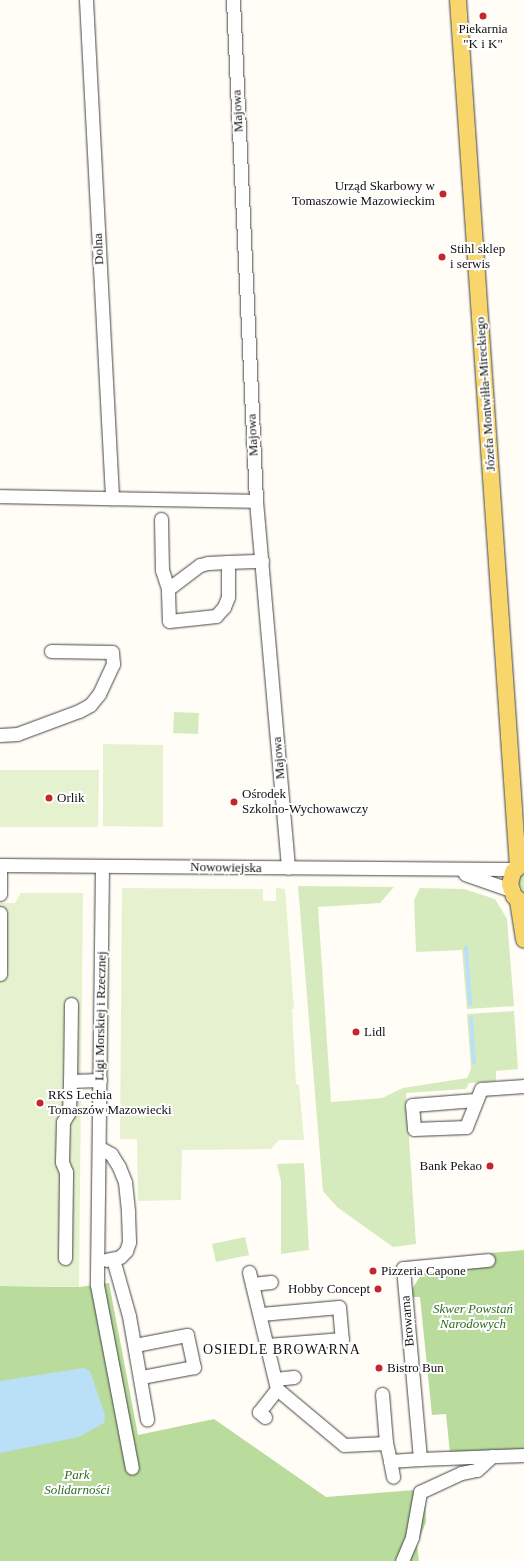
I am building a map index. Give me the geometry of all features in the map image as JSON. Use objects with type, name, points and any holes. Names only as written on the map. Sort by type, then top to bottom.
[{"type":"main road","name":"Józefa Montwiłła-Mireckiego","points":[[458,0],[519,866],[510,877],[518,899],[524,940]]},
{"type":"main road","name":"Józefa Montwiłła-Mireckiego","points":[[513,788],[524,831]]},
{"type":"street","name":"Dolna","points":[[86,0],[112,498]]},
{"type":"street","name":"Majowa","points":[[233,0],[256,501],[288,868]]},
{"type":"street","points":[[0,496],[256,501]]},
{"type":"street","points":[[161,519],[162,570],[168,589],[169,621],[216,616],[224,608],[228,597],[228,562]]},
{"type":"street","points":[[168,589],[200,565],[262,561]]},
{"type":"street","points":[[0,735],[17,734],[79,711],[90,705],[99,694],[113,664],[112,652],[51,651]]},
{"type":"street","points":[[0,866],[0,894]]},
{"type":"street","name":"Nowowiejska","points":[[0,866],[452,870],[519,866]]},
{"type":"street","name":"Ligi Morskiej i Rzecznej","points":[[102,866],[100,1148],[97,1285],[132,1468]]},
{"type":"street","name":"Nowowiejska","points":[[452,870],[518,899]]},
{"type":"street","points":[[0,913],[0,974]]},
{"type":"street","points":[[64,1258],[66,1172],[62,1162],[62,1122],[69,1112],[71,1004]]},
{"type":"street","points":[[70,1080],[100,1080]]},
{"type":"street","points":[[475,1100],[412,1105],[414,1129],[466,1127],[475,1100],[481,1089],[524,1086]]},
{"type":"street","points":[[98,1260],[120,1257],[129,1242],[125,1182],[116,1160],[111,1154],[100,1148]]},
{"type":"street","points":[[113,1259],[135,1345],[148,1411]]},
{"type":"street","name":"Browarna","points":[[420,1459],[403,1268],[488,1260]]},
{"type":"street","points":[[271,1282],[251,1278],[261,1314],[276,1384],[344,1445],[386,1443]]},
{"type":"street","points":[[261,1314],[339,1307],[342,1339],[267,1345]]},
{"type":"street","points":[[135,1345],[187,1335],[194,1367],[141,1377]]},
{"type":"street","points":[[265,1417],[259,1412],[276,1384],[294,1377]]},
{"type":"street","points":[[382,1394],[386,1443],[393,1477]]},
{"type":"street","points":[[390,1461],[524,1455]]},
{"type":"street","points":[[403,1561],[412,1537],[420,1492],[461,1473],[477,1470],[492,1456]]},
{"type":"green space","points":[[174,712],[199,713],[198,734],[173,733]]},
{"type":"green space","points":[[103,744],[163,745],[163,827],[103,826]]},
{"type":"green space","name":"Orlik","points":[[0,770],[99,770],[98,827],[0,827]]},
{"type":"green space","points":[[524,872],[524,894],[518,881]]},
{"type":"green space","points":[[298,886],[394,887],[380,903],[318,907],[331,1102],[382,1098],[403,1088],[467,1078],[471,1069],[467,1014],[514,1011],[518,1069],[496,1071],[496,1081],[469,1083],[466,1089],[406,1093],[416,1244],[393,1247],[337,1207],[323,1191]]},
{"type":"green space","points":[[122,888],[263,889],[263,901],[276,901],[276,888],[285,889],[294,1009],[292,1009],[296,1084],[299,1085],[304,1140],[279,1140],[271,1149],[182,1150],[181,1200],[138,1201],[137,1139],[120,1139]]},
{"type":"green space","points":[[420,888],[464,889],[495,899],[507,919],[514,1006],[467,1009],[462,950],[416,952],[414,900]]},
{"type":"green space","name":"RKS Lechia Tomaszów Mazowiecki","points":[[21,893],[83,893],[79,1287],[0,1286],[0,903],[15,903]]},
{"type":"green space","points":[[304,1163],[309,1250],[281,1254],[281,1181],[277,1164]]},
{"type":"green space","points":[[245,1237],[249,1255],[216,1262],[212,1244]]},
{"type":"green space","name":"Skwer Powstań Narodowych","points":[[524,1250],[524,1450],[450,1453],[446,1414],[432,1415],[420,1297],[411,1297],[412,1289],[419,1278],[427,1270],[491,1264],[490,1253]]},
{"type":"green space","name":"Park Solidarności","points":[[109,1283],[138,1435],[214,1419],[326,1497],[415,1490],[425,1498],[426,1522],[417,1545],[419,1561],[0,1561],[0,1286],[79,1287]]},
{"type":"water","points":[[84,1368],[90,1371],[105,1415],[104,1423],[79,1437],[0,1453],[0,1381]]},
{"type":"waterway","points":[[466,947],[470,1004]]},
{"type":"waterway","points":[[471,1018],[474,1063]]},
{"type":"place","name":"Piekarnia \"K i K\"","points":[[483,16]]},
{"type":"place","name":"Urząd Skarbowy w Tomaszowie Mazowieckim","points":[[443,194]]},
{"type":"place","name":"Stihl sklep i serwis","points":[[442,257]]},
{"type":"place","name":"Orlik","points":[[49,798]]},
{"type":"place","name":"Ośrodek Szkolno-Wychowawczy","points":[[234,802]]},
{"type":"place","name":"Lidl","points":[[356,1032]]},
{"type":"place","name":"RKS Lechia Tomaszów Mazowiecki","points":[[40,1103]]},
{"type":"place","name":"Bank Pekao","points":[[490,1166]]},
{"type":"place","name":"Pizzeria Capone","points":[[373,1271]]},
{"type":"place","name":"Hobby Concept","points":[[378,1289]]},
{"type":"place","name":"Bistro Bun","points":[[379,1368]]},
{"type":"district","name":"OSIEDLE BROWARNA","points":[[282,1350]]}]
